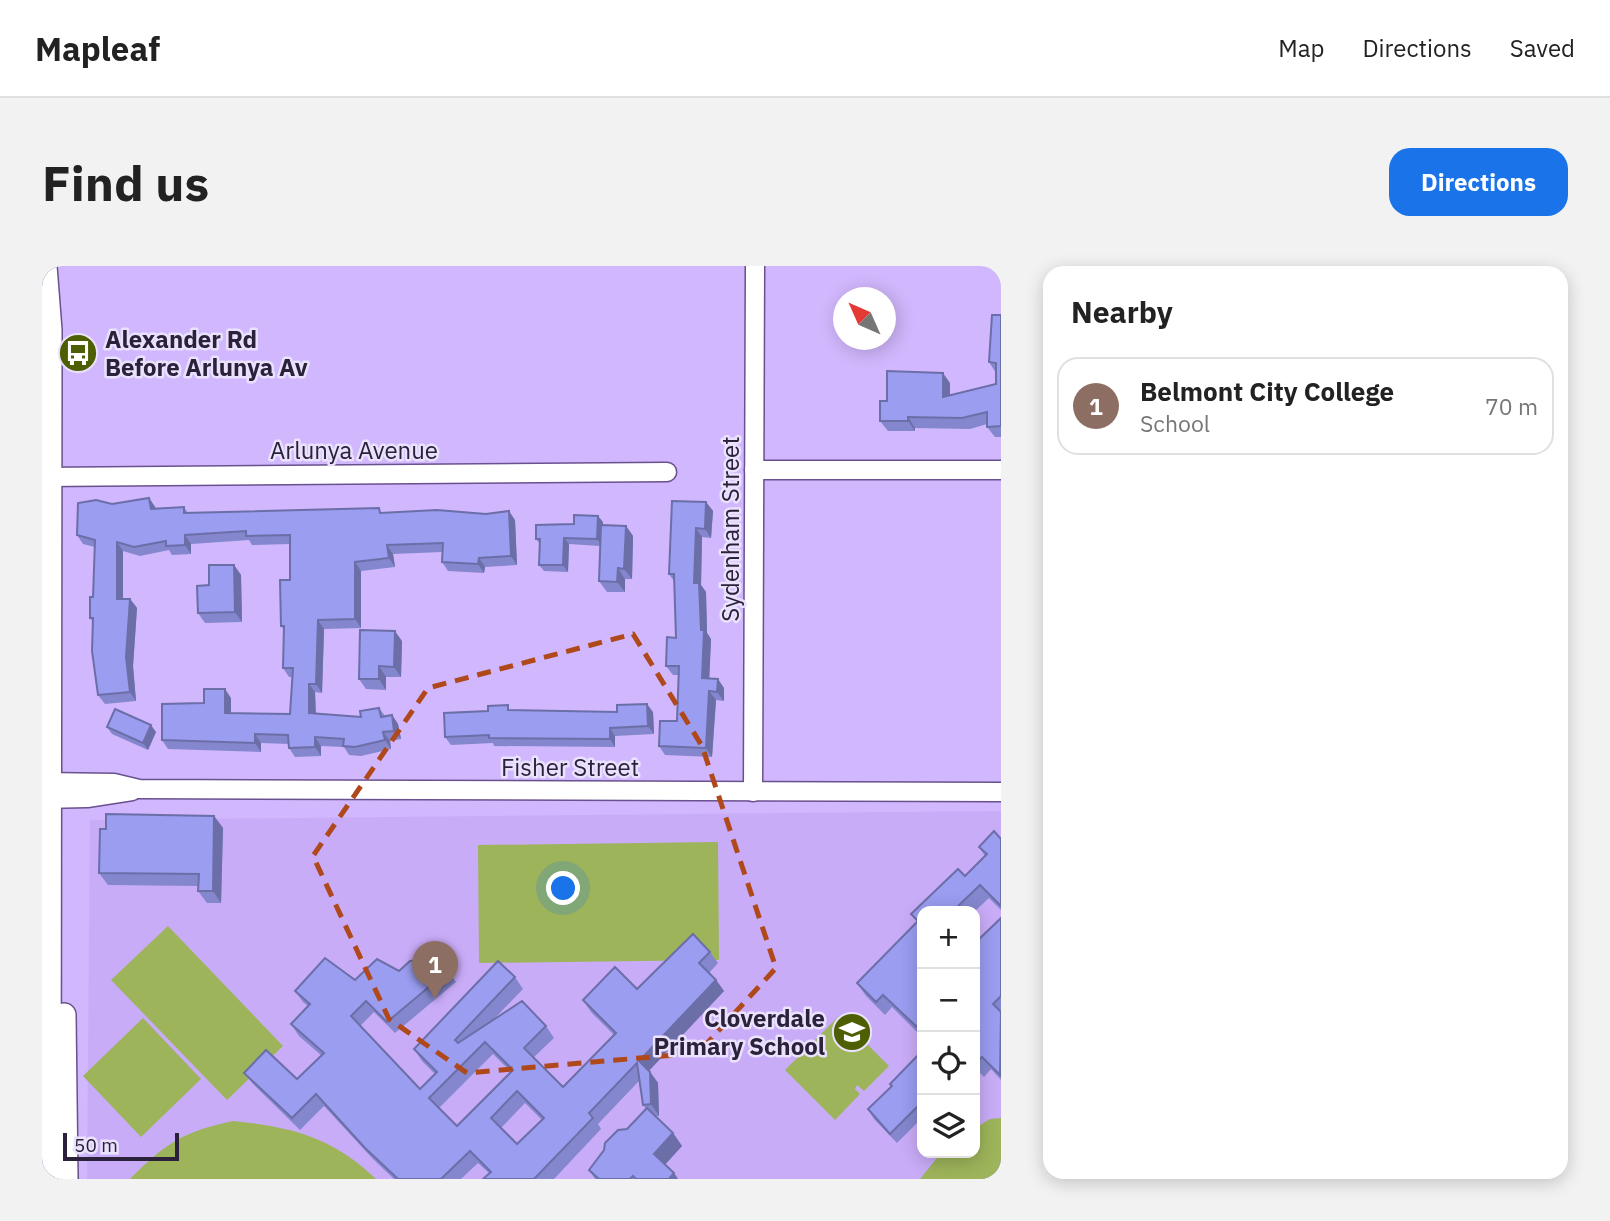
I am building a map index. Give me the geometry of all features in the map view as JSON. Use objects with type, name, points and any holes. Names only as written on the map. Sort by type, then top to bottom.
[{"type":"main road","points":[[45,266],[49,306],[51,477],[49,1179]]},
{"type":"main road","points":[[51,477],[62,266]]},
{"type":"main road","points":[[51,791],[66,1179]]},
{"type":"street","name":"Sydenham Street","points":[[753,792],[755,266]]},
{"type":"street","points":[[754,470],[1001,470]]},
{"type":"street","name":"Arlunya Avenue","points":[[51,477],[667,472]]},
{"type":"street","name":"Fisher Street","points":[[51,791],[114,783],[139,789],[1001,792]]},
{"type":"highlighted area","points":[[633,634],[702,746],[776,968],[698,1053],[467,1073],[389,1019],[313,856],[428,688]]},
{"type":"shaded area","points":[[1001,811],[1001,1179],[87,1179],[90,820]]},
{"type":"green space","points":[[718,842],[719,960],[479,963],[478,845]]},
{"type":"green space","points":[[168,926],[283,1046],[227,1100],[111,980]]},
{"type":"green space","points":[[839,1016],[889,1066],[864,1091],[857,1085],[855,1089],[860,1094],[835,1120],[785,1070],[811,1044],[816,1049],[819,1046],[814,1041]]},
{"type":"green space","points":[[143,1018],[201,1079],[141,1137],[83,1076]]},
{"type":"green space","points":[[1001,1118],[1001,1179],[920,1179],[937,1158],[980,1158],[980,1125],[990,1119]]},
{"type":"green space","points":[[233,1121],[310,1136],[344,1153],[376,1179],[130,1179],[154,1156],[177,1140],[202,1129]]},
{"type":"building","points":[[992,315],[1001,315],[1001,426],[987,427],[987,412],[962,418],[908,417],[908,421],[880,421],[880,401],[887,401],[887,371],[943,373],[943,397],[996,384],[996,363],[989,362]]},
{"type":"building","points":[[149,498],[151,509],[184,507],[184,513],[379,508],[380,513],[437,510],[486,514],[509,511],[511,556],[479,558],[478,564],[442,562],[443,543],[387,545],[389,558],[355,562],[355,619],[318,620],[316,684],[309,684],[309,713],[361,717],[360,711],[379,708],[381,717],[392,715],[394,731],[383,732],[385,740],[355,747],[343,746],[344,739],[315,737],[315,747],[289,748],[288,735],[255,734],[255,743],[162,740],[162,704],[204,703],[204,689],[225,689],[225,713],[290,714],[293,668],[283,668],[284,626],[281,626],[280,580],[290,580],[290,535],[246,536],[246,531],[185,535],[185,545],[166,546],[166,541],[134,547],[117,542],[117,599],[130,599],[126,657],[130,692],[98,695],[92,651],[93,618],[90,618],[95,540],[77,535],[78,503],[96,500],[112,504]]},
{"type":"building","points":[[672,501],[706,502],[705,529],[696,528],[694,583],[699,583],[701,630],[704,630],[702,678],[718,679],[717,692],[709,691],[706,748],[659,746],[660,721],[677,721],[679,666],[666,666],[667,637],[676,638],[674,574],[669,574]]},
{"type":"building","points":[[574,515],[598,516],[597,539],[564,538],[563,565],[539,565],[540,539],[536,539],[536,525],[574,524]]},
{"type":"building","points":[[601,525],[626,526],[624,569],[618,568],[617,582],[599,581]]},
{"type":"building","points":[[209,565],[234,565],[235,612],[198,613],[197,586],[209,585]]},
{"type":"building","points":[[360,630],[395,631],[394,667],[379,666],[379,679],[359,679]]},
{"type":"building","points":[[647,704],[648,726],[610,728],[610,739],[489,738],[489,735],[445,737],[444,713],[488,711],[488,706],[508,705],[508,710],[617,712],[617,705]]},
{"type":"building","points":[[115,709],[151,725],[143,743],[107,727]]},
{"type":"building","points":[[106,814],[214,816],[213,891],[198,891],[199,874],[99,873],[100,829],[106,829]]},
{"type":"building","points":[[994,831],[1001,839],[1001,906],[980,885],[958,906],[919,906],[958,869],[965,876],[987,854],[979,847]]},
{"type":"building","points":[[917,908],[917,920],[911,914]]},
{"type":"building","points":[[1001,918],[1001,996],[993,1004],[1001,1012],[1000,1075],[982,1057],[980,1059],[980,938]]},
{"type":"building","points":[[917,922],[917,1027],[883,995],[876,1002],[857,983]]},
{"type":"building","points":[[693,934],[710,952],[699,963],[716,980],[639,1061],[650,1072],[651,1104],[643,1105],[637,1063],[589,1113],[593,1118],[534,1179],[483,1179],[491,1172],[470,1151],[441,1179],[398,1179],[365,1148],[316,1094],[292,1118],[244,1073],[266,1050],[297,1079],[324,1053],[291,1024],[310,1004],[295,991],[325,958],[355,980],[377,959],[399,971],[410,961],[435,958],[448,971],[387,1022],[366,1001],[351,1016],[420,1089],[437,1072],[414,1049],[498,961],[515,977],[455,1040],[458,1043],[522,1001],[546,1026],[524,1048],[563,1087],[616,1033],[583,1000],[615,967],[637,989]],"holes":[[[485,1042],[513,1070],[457,1126],[429,1098]],[[517,1091],[544,1118],[517,1144],[491,1118]]]},
{"type":"building","points":[[917,1056],[917,1107],[890,1134],[868,1109],[892,1086],[890,1084]]},
{"type":"building","points":[[647,1108],[673,1133],[654,1154],[674,1173],[669,1179],[636,1179],[633,1176],[630,1179],[599,1179],[589,1170],[604,1150],[605,1143],[618,1130],[627,1129]]},
{"type":"place","name":"Alexander Rd Before Arlunya Av","points":[[78,353]]},
{"type":"place","name":"Belmont City College","points":[[435,999]]},
{"type":"place","name":"Cloverdale Primary School","points":[[852,1032]]}]
